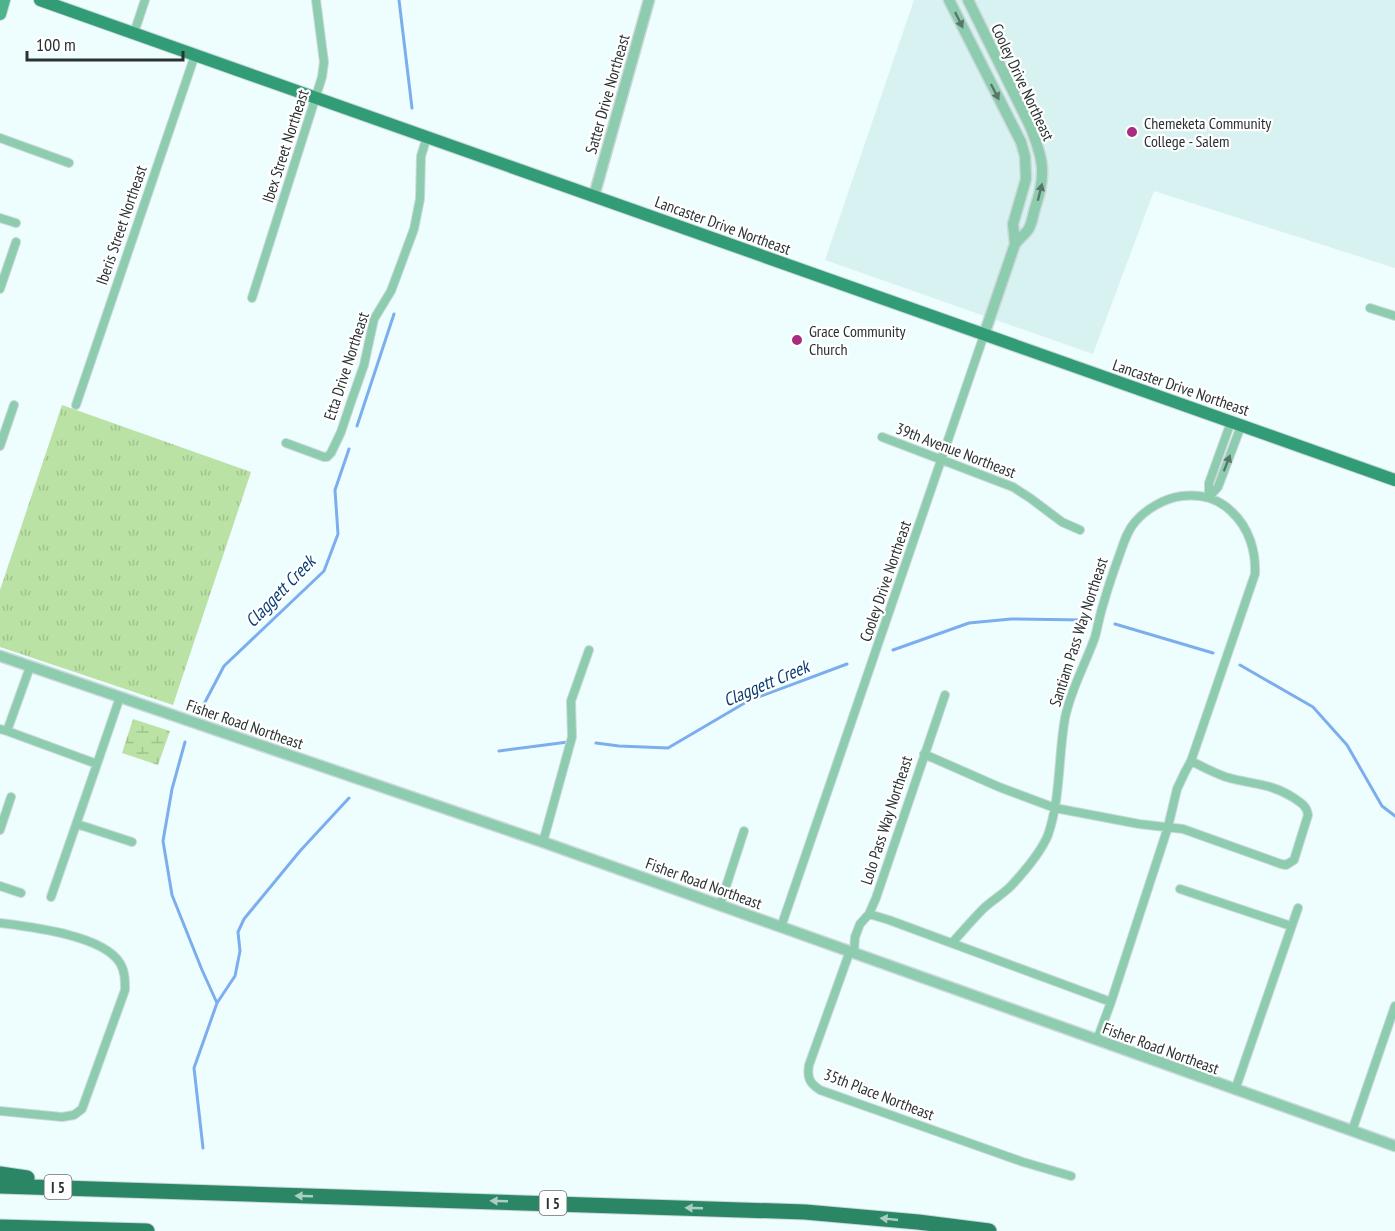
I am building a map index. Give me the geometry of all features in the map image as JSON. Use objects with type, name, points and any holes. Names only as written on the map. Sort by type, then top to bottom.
[{"type":"highway","points":[[0,1174],[117,1189]]},
{"type":"highway","name":"I 5","points":[[0,1186],[805,1212],[989,1231]]},
{"type":"highway","points":[[0,1227],[147,1231]]},
{"type":"highway","points":[[14,1231],[60,1228]]},
{"type":"main road","points":[[0,14],[4,0]]},
{"type":"main road","name":"Lancaster Drive Northeast","points":[[40,0],[1395,480]]},
{"type":"street","points":[[134,33],[145,0]]},
{"type":"street","name":"Ibex Street Northeast","points":[[252,298],[322,77],[324,62],[316,0]]},
{"type":"street","name":"Satter Drive Northeast","points":[[594,196],[649,0]]},
{"type":"street","name":"Cooley Drive Northeast","points":[[949,0],[1021,142],[1025,156],[1026,179],[1013,224],[1015,244]]},
{"type":"street","name":"Cooley Drive Northeast","points":[[781,927],[1015,244],[1028,229],[1040,195],[1042,160],[1038,146],[968,0]]},
{"type":"street","name":"Iberis Street Northeast","points":[[76,405],[195,55]]},
{"type":"street","name":"Etta Drive Northeast","points":[[286,443],[327,457],[341,432],[364,365],[374,319],[391,291],[414,229],[420,199],[421,156],[427,137]]},
{"type":"street","points":[[0,138],[69,163]]},
{"type":"street","points":[[0,218],[16,223]]},
{"type":"street","points":[[0,289],[16,242]]},
{"type":"street","points":[[1370,308],[1395,316]]},
{"type":"street","points":[[0,446],[3,430],[14,405]]},
{"type":"street","points":[[1097,1040],[1168,827],[1178,789],[1191,761],[1255,573],[1254,552],[1242,523],[1226,506],[1209,497],[1218,487],[1236,424]]},
{"type":"street","name":"39th Avenue Northeast","points":[[882,437],[1013,487],[1062,522],[1080,530]]},
{"type":"street","name":"Santiam Pass Way Northeast","points":[[952,943],[983,909],[1010,887],[1027,867],[1047,836],[1055,808],[1062,737],[1070,699],[1094,638],[1103,603],[1126,536],[1141,515],[1163,502],[1188,495],[1209,497]]},
{"type":"street","points":[[543,842],[572,737],[571,701],[589,650]]},
{"type":"street","name":"Fisher Road Northeast","points":[[0,656],[543,842],[1395,1146]]},
{"type":"street","points":[[30,667],[3,730],[97,764]]},
{"type":"street","name":"Lolo Pass Way Northeast","points":[[852,952],[860,924],[869,914],[945,695]]},
{"type":"street","points":[[51,897],[120,697]]},
{"type":"street","points":[[924,754],[999,787],[1055,808],[1189,831],[1281,864],[1286,865],[1294,860],[1308,815],[1303,805],[1286,793],[1272,787],[1225,777],[1191,761]]},
{"type":"street","points":[[0,830],[10,797]]},
{"type":"street","points":[[77,824],[132,842]]},
{"type":"street","points":[[720,905],[744,831]]},
{"type":"street","points":[[0,886],[21,893]]},
{"type":"street","points":[[1180,889],[1291,926]]},
{"type":"street","points":[[1234,1090],[1298,908]]},
{"type":"street","points":[[869,914],[1111,1002]]},
{"type":"street","points":[[0,923],[57,931],[99,945],[107,949],[120,962],[126,980],[125,990],[82,1109],[74,1115],[62,1117],[0,1111]]},
{"type":"street","name":"35th Place Northeast","points":[[852,952],[809,1065],[808,1079],[813,1085],[820,1090],[1012,1158],[1071,1176]]},
{"type":"street","points":[[1352,1131],[1395,1006]]},
{"type":"shaded area","name":"Chemeketa Community College - Salem","points":[[914,0],[1395,0],[1395,268],[1154,191],[1093,354],[825,260]]},
{"type":"green space","points":[[62,405],[251,472],[173,705],[0,647],[0,590]]},
{"type":"green space","points":[[133,719],[170,731],[158,765],[122,753]]},
{"type":"waterway","name":"Claggett Creek","points":[[399,0],[412,108]]},
{"type":"waterway","name":"Claggett Creek","points":[[357,426],[394,314]]},
{"type":"waterway","name":"Claggett Creek","points":[[204,704],[224,666],[324,571],[338,534],[335,490],[349,449]]},
{"type":"waterway","name":"Claggett Creek","points":[[893,650],[969,623],[1011,619],[1084,620]]},
{"type":"waterway","name":"Claggett Creek","points":[[1115,624],[1213,653]]},
{"type":"waterway","name":"Claggett Creek","points":[[596,743],[668,748],[748,701],[847,664]]},
{"type":"waterway","name":"Claggett Creek","points":[[1240,665],[1313,707],[1347,745],[1382,806],[1395,816]]},
{"type":"waterway","name":"Claggett Creek","points":[[185,742],[172,789],[163,841],[172,895],[217,1003]]},
{"type":"waterway","name":"Claggett Creek","points":[[499,751],[568,742]]},
{"type":"waterway","name":"Claggett Creek","points":[[203,1148],[194,1068],[217,1003],[235,976],[240,951],[238,932],[244,919],[300,851],[349,798]]},
{"type":"place","name":"Chemeketa Community College - Salem","points":[[1132,132]]},
{"type":"place","name":"Grace Community Church","points":[[797,340]]}]
